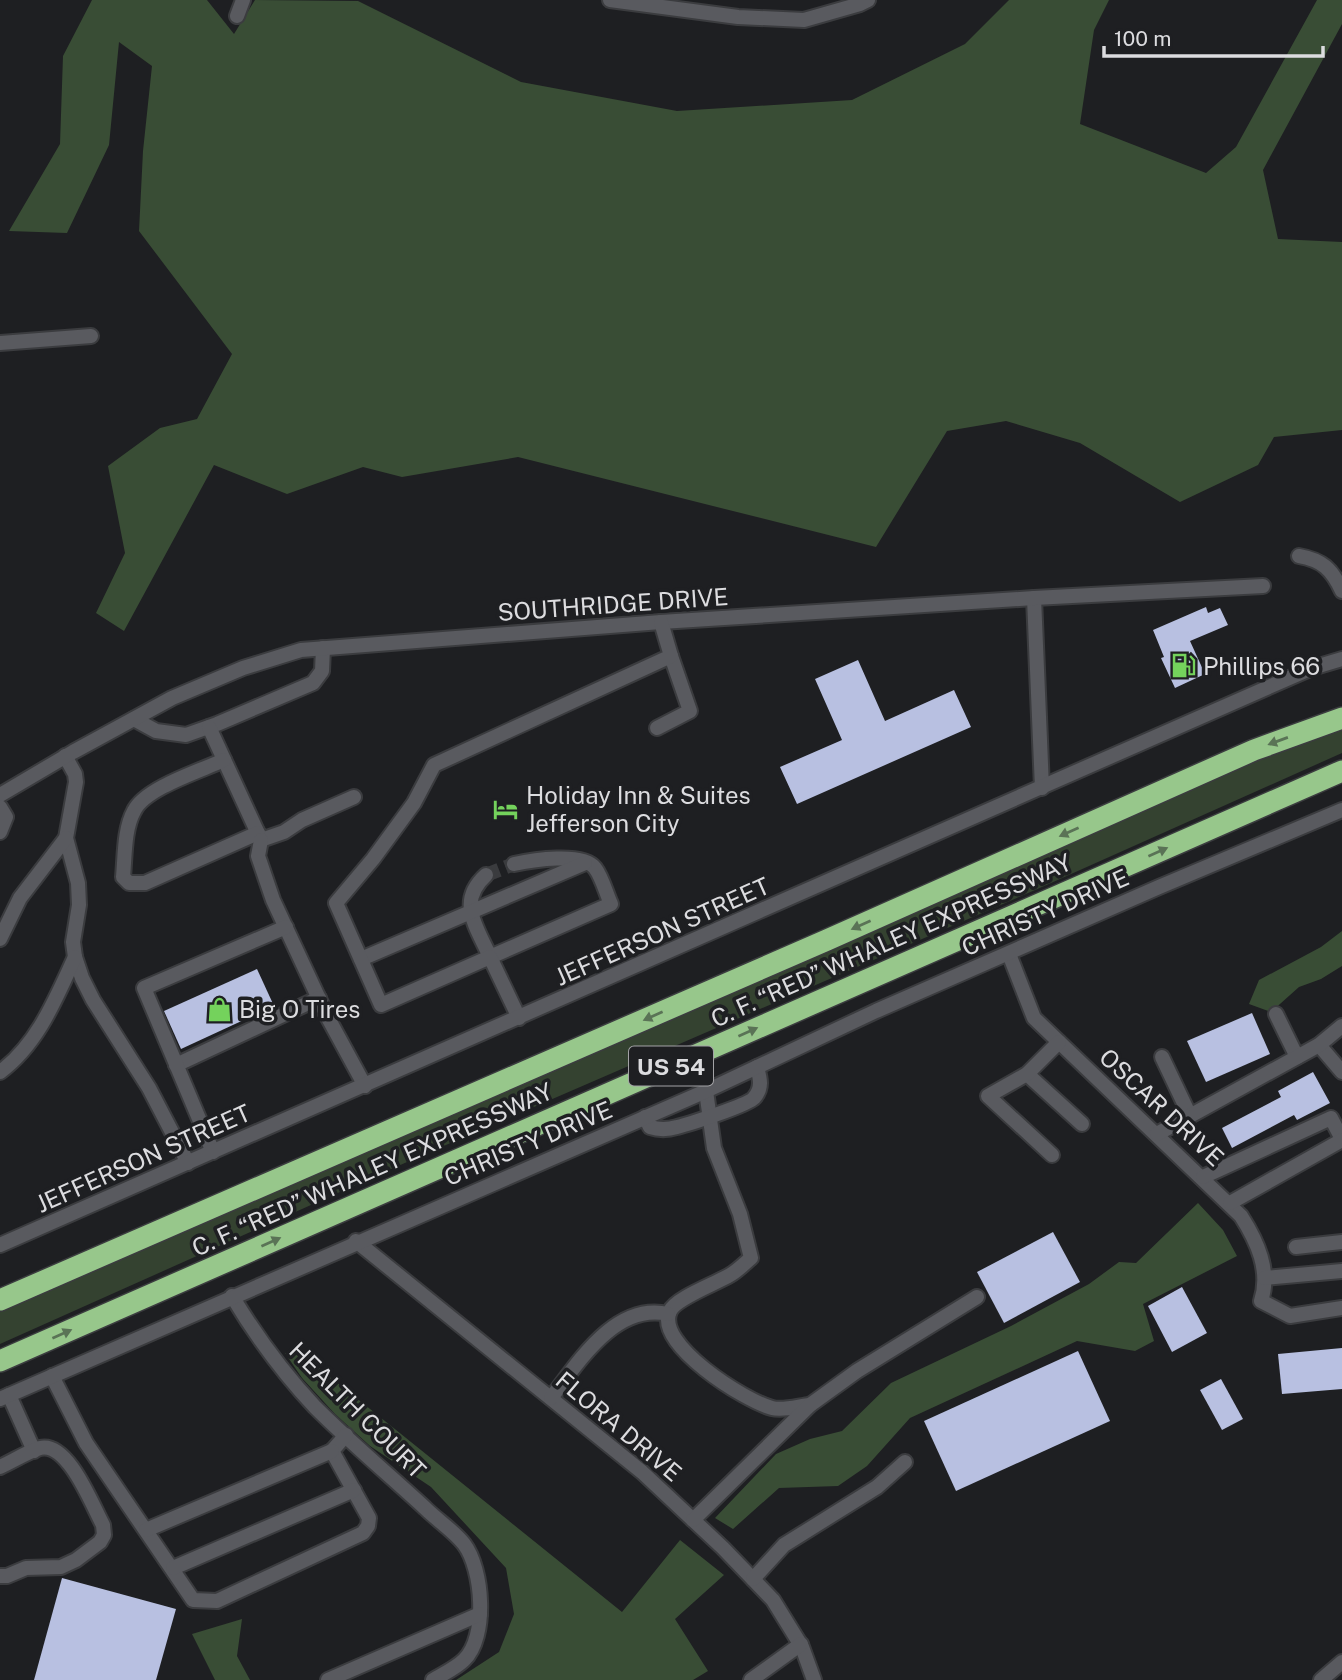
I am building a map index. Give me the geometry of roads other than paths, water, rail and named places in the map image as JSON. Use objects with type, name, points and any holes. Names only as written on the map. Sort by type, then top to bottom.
[{"type":"highway","name":"C. F. “RED” WHALEY EXPRESSWAY","points":[[0,1300],[827,940],[1254,750],[1342,718]]},
{"type":"highway","name":"C. F. “RED” WHALEY EXPRESSWAY","points":[[0,1361],[1342,771]]},
{"type":"street","points":[[237,16],[243,0]]},
{"type":"street","points":[[610,0],[738,17],[804,20],[868,0]]},
{"type":"street","points":[[0,343],[91,336]]},
{"type":"street","points":[[1299,556],[1316,559],[1337,580],[1342,591]]},
{"type":"street","name":"SOUTHRIDGE DRIVE","points":[[0,795],[172,698],[243,668],[301,650],[661,622],[1263,586]]},
{"type":"street","points":[[1034,598],[1042,788]]},
{"type":"street","points":[[657,728],[690,711],[661,622]]},
{"type":"street","points":[[134,719],[156,731],[186,735],[209,727],[313,684],[322,671],[323,648]]},
{"type":"street","points":[[514,863],[539,859],[587,863],[595,868],[611,904],[381,1005],[336,903],[373,859],[414,803],[434,765],[671,656]]},
{"type":"street","name":"JEFFERSON STREET","points":[[0,1245],[1312,668],[1342,659]]},
{"type":"street","points":[[209,727],[259,836],[258,856],[273,900],[318,998],[365,1086]]},
{"type":"street","points":[[65,757],[72,767],[76,782],[66,838],[78,883],[79,905],[73,942],[75,957],[93,1000],[149,1088],[188,1163]]},
{"type":"street","points":[[224,760],[145,796],[134,810],[129,825],[123,877],[129,883],[145,883],[259,836],[284,832],[302,820],[354,797]]},
{"type":"street","points":[[0,807],[6,817],[0,832]]},
{"type":"street","name":"CHRISTY DRIVE","points":[[5,1397],[356,1241],[706,1091],[876,1011],[1172,881],[1342,810]]},
{"type":"street","points":[[0,939],[20,898],[66,838]]},
{"type":"street","points":[[361,959],[587,863]]},
{"type":"street","points":[[486,875],[476,884],[470,896],[470,911],[519,1018]]},
{"type":"street","points":[[213,1152],[144,988],[286,928]]},
{"type":"street","name":"OSCAR DRIVE","points":[[1009,954],[1034,1018],[1230,1203],[1250,1230],[1260,1254],[1265,1278],[1261,1301],[1290,1316],[1342,1308]]},
{"type":"street","points":[[0,1072],[27,1046],[46,1019],[75,957]]},
{"type":"street","points":[[176,1065],[318,998]]},
{"type":"street","points":[[1276,1014],[1297,1057]]},
{"type":"street","points":[[1157,1134],[1319,1045],[1342,1026]]},
{"type":"street","points":[[1052,1155],[988,1096],[1027,1074],[1059,1042]]},
{"type":"street","points":[[1319,1045],[1342,1072]]},
{"type":"street","points":[[1162,1057],[1190,1116]]},
{"type":"street","points":[[645,1117],[650,1127],[659,1130],[678,1127],[730,1110],[754,1099],[761,1084],[757,1066]]},
{"type":"street","points":[[1027,1074],[1082,1124]]},
{"type":"street","points":[[706,1091],[713,1148],[740,1214],[751,1258],[733,1274],[675,1303],[668,1314],[670,1334],[701,1367],[744,1396],[775,1409],[810,1405]]},
{"type":"street","points":[[1203,1177],[1336,1114],[1342,1139],[1230,1203]]},
{"type":"street","name":"FLORA DRIVE","points":[[356,1241],[642,1472],[693,1520],[774,1600],[801,1644],[814,1680]]},
{"type":"street","points":[[1296,1247],[1342,1242]]},
{"type":"street","points":[[1265,1278],[1342,1271]]},
{"type":"street","name":"HEALTH COURT","points":[[232,1296],[285,1374],[346,1435],[465,1545],[477,1577],[481,1597],[480,1614]]},
{"type":"street","points":[[693,1520],[810,1405],[857,1371],[977,1297]]},
{"type":"street","points":[[551,1398],[586,1353],[617,1324],[632,1317],[659,1312],[668,1314]]},
{"type":"street","points":[[52,1376],[86,1443],[193,1600],[217,1601],[363,1533],[369,1518],[332,1451]]},
{"type":"street","points":[[5,1397],[34,1451]]},
{"type":"street","points":[[146,1530],[332,1451],[346,1435]]},
{"type":"street","points":[[0,1467],[41,1448],[50,1448],[70,1463],[103,1525],[104,1535],[100,1542],[76,1560],[61,1567],[26,1568],[0,1576]]},
{"type":"street","points":[[753,1579],[784,1545],[877,1487],[905,1462]]},
{"type":"street","points":[[173,1569],[354,1490]]},
{"type":"street","points":[[328,1680],[480,1614],[479,1632],[464,1661],[433,1680]]},
{"type":"street","points":[[751,1680],[801,1644]]},
{"type":"street","points":[[1321,1680],[1342,1662]]},
{"type":"tunnel","points":[[486,875],[514,864]]},
{"type":"place","name":"Phillips 66","points":[[1183,666]]},
{"type":"place","name":"Holiday Inn & Suites Jefferson City","points":[[506,809]]},
{"type":"place","name":"Big O Tires","points":[[219,1009]]}]
